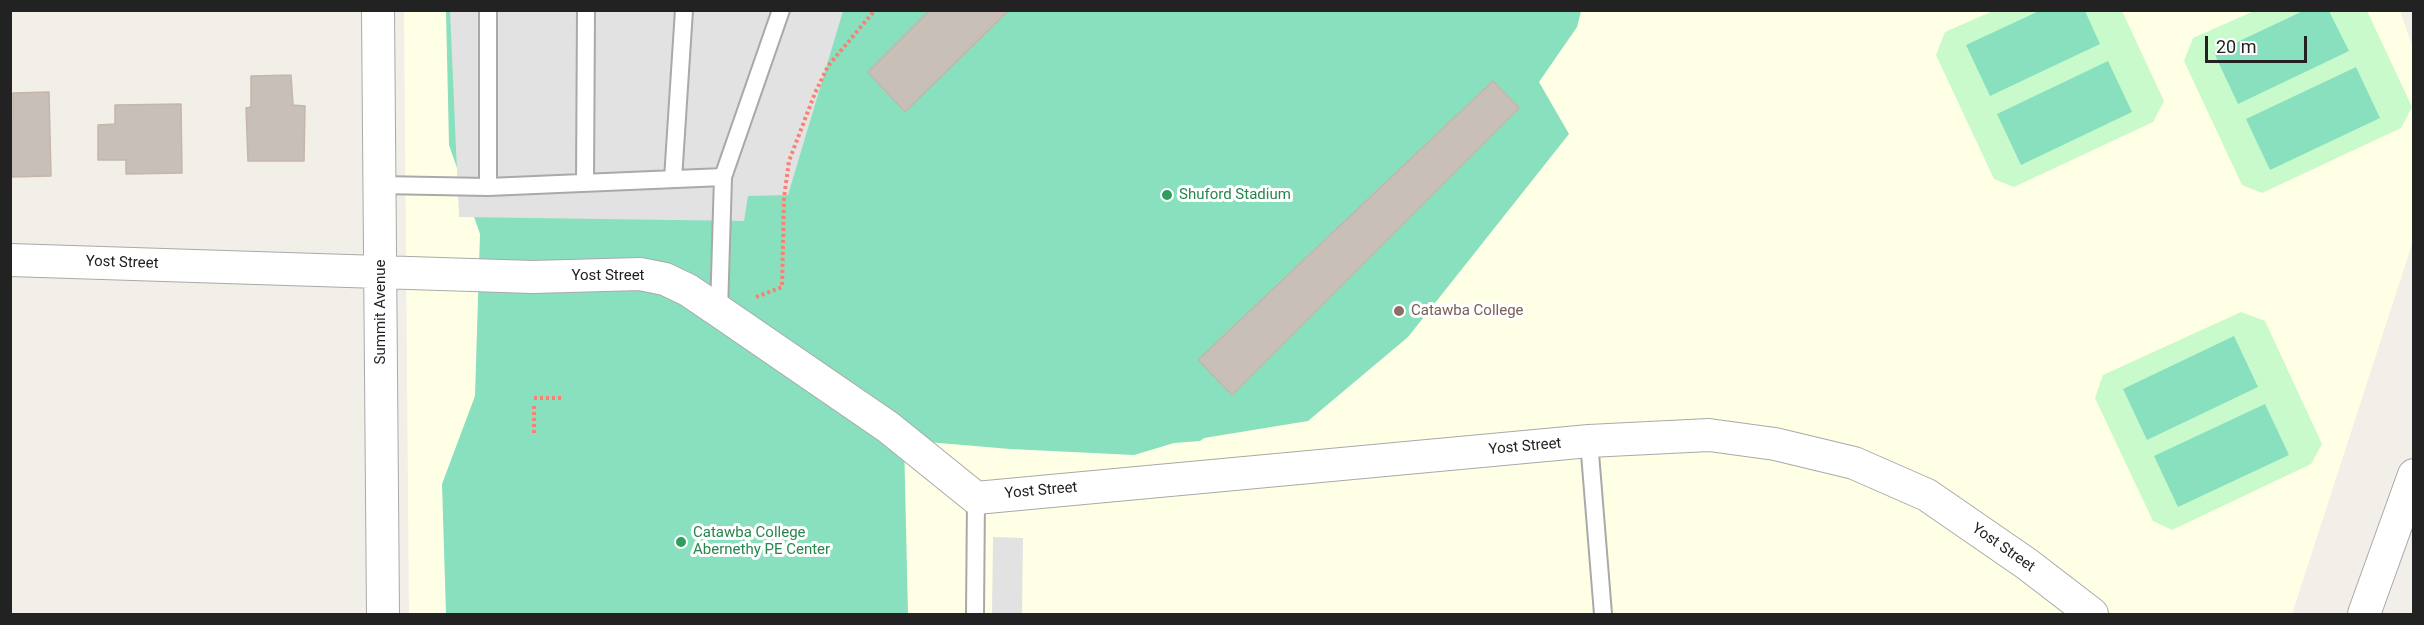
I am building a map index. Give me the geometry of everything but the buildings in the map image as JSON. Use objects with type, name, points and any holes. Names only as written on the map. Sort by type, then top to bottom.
[{"type":"street","name":"Summit Avenue","points":[[378,10],[383,615]]},
{"type":"street","name":"Yost Street","points":[[10,260],[532,277],[640,274],[665,279],[688,290],[888,427],[976,498],[1589,441],[1709,435],[1776,444],[1854,463],[1927,495],[2027,564],[2092,615]]},
{"type":"street","points":[[2364,615],[2414,475]]},
{"type":"lane","points":[[488,10],[488,187]]},
{"type":"lane","points":[[585,183],[586,10]]},
{"type":"lane","points":[[673,179],[684,10]]},
{"type":"lane","points":[[719,311],[723,177],[781,10]]},
{"type":"lane","points":[[380,185],[488,187],[723,177]]},
{"type":"lane","points":[[1589,441],[1603,615]]},
{"type":"lane","points":[[975,615],[976,498]]},
{"type":"path","points":[[719,311],[782,287],[784,198],[789,161],[800,129],[828,66],[875,10]]},
{"type":"path","points":[[534,398],[563,398]]},
{"type":"path","points":[[534,406],[534,435]]},
{"type":"shaded area","name":"Catawba College","points":[[404,11],[2400,11],[2413,48],[2413,241],[2292,614],[409,614]]},
{"type":"shaded area","points":[[450,11],[843,11],[788,195],[748,196],[744,221],[459,217]]},
{"type":"shaded area","points":[[993,537],[1023,538],[1022,614],[992,614]]},
{"type":"green space","points":[[446,11],[1581,11],[1577,27],[1539,82],[1569,134],[1408,337],[1308,421],[1204,438],[1200,441],[1174,443],[1134,455],[1010,449],[904,440],[908,614],[446,614],[442,484],[475,396],[480,234],[449,145]]},
{"type":"green space","points":[[1993,11],[2122,11],[2164,101],[2153,122],[2014,187],[1994,179],[1936,55],[1945,32]]},
{"type":"green space","points":[[2039,11],[2085,11],[2100,44],[1990,96],[1966,45]]},
{"type":"green space","points":[[2254,11],[2367,11],[2412,107],[2401,128],[2262,193],[2242,185],[2184,61],[2193,38]]},
{"type":"green space","points":[[2303,11],[2329,11],[2349,51],[2238,104],[2214,53]]},
{"type":"green space","points":[[2108,61],[2132,112],[2021,165],[1997,114]]},
{"type":"green space","points":[[2356,67],[2380,118],[2270,170],[2246,119]]},
{"type":"green space","points":[[2241,312],[2265,321],[2322,444],[2311,464],[2172,530],[2153,521],[2095,398],[2103,375]]},
{"type":"green space","points":[[2234,336],[2258,387],[2147,440],[2123,389]]},
{"type":"green space","points":[[2265,404],[2289,455],[2178,507],[2154,456]]},
{"type":"place","name":"Shuford Stadium","points":[[1167,195]]},
{"type":"place","name":"Catawba College","points":[[1399,311]]},
{"type":"place","name":"Catawba College Abernethy PE Center","points":[[681,542]]}]
